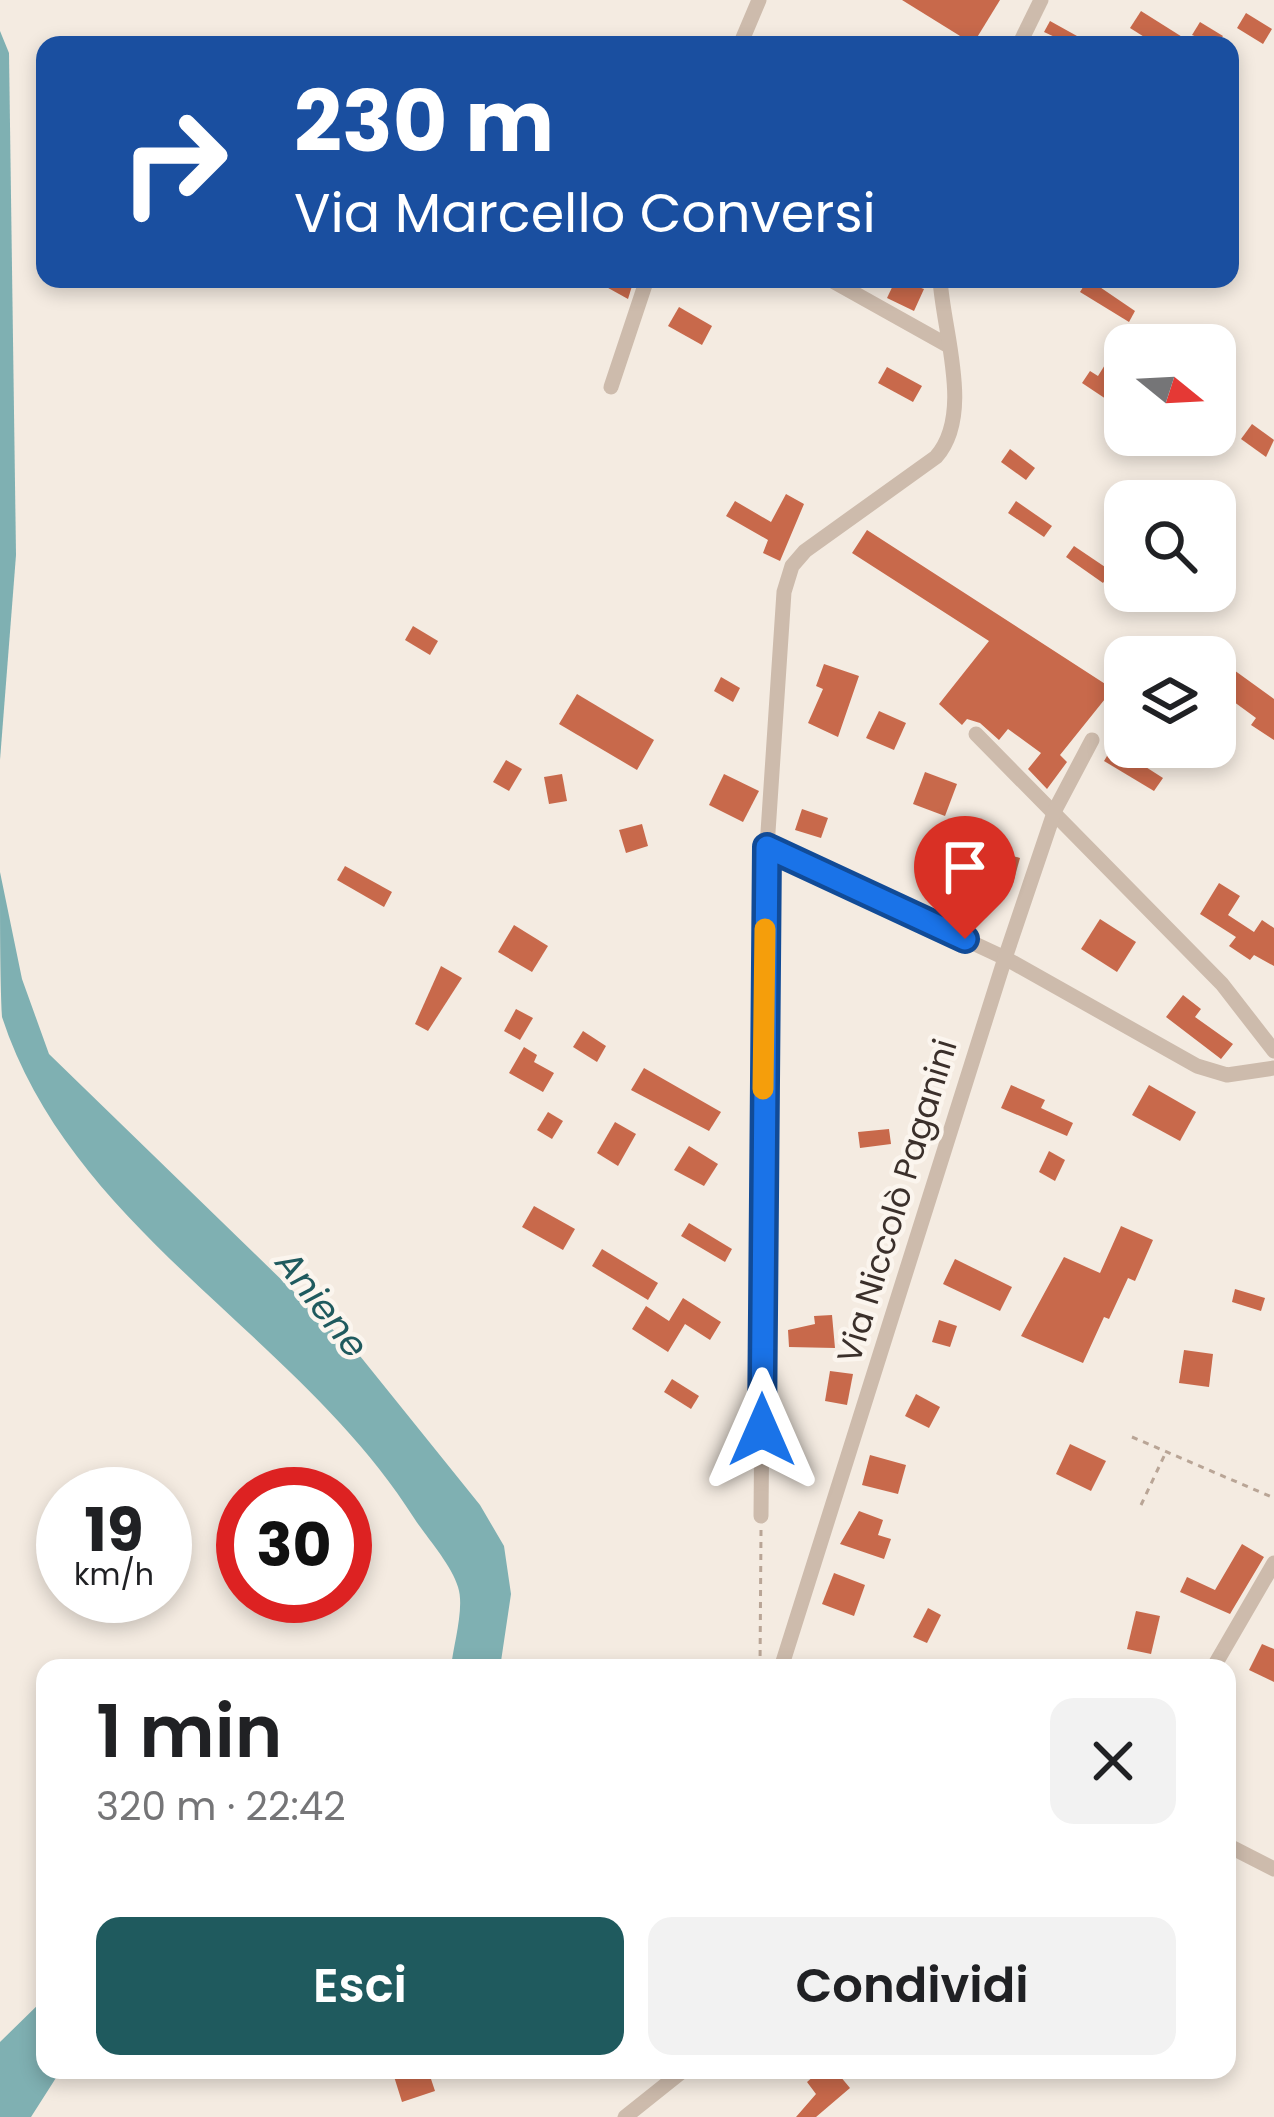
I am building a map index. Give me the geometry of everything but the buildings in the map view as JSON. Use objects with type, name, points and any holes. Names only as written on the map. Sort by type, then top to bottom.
[{"type":"street","points":[[744,36],[760,0]]},
{"type":"street","points":[[1023,36],[1041,0]]},
{"type":"street","points":[[611,387],[644,288]]},
{"type":"street","points":[[846,288],[947,345]]},
{"type":"street","points":[[761,1516],[767,847],[782,606],[789,573],[805,551],[945,447],[955,416],[941,288]]},
{"type":"street","points":[[976,734],[1222,984],[1274,1051]]},
{"type":"street","name":"Via Niccolò Paganini","points":[[784,1659],[1004,958],[1055,810],[1092,740]]},
{"type":"street","points":[[767,847],[1004,958],[1197,1066],[1226,1075],[1274,1068]]},
{"type":"street","points":[[1218,1659],[1274,1563]]},
{"type":"street","points":[[1236,1850],[1274,1869]]},
{"type":"street","points":[[625,2117],[673,2079]]},
{"type":"path","points":[[1132,1436],[1274,1498]]},
{"type":"path","points":[[1141,1505],[1166,1451]]},
{"type":"path","points":[[760,1659],[761,1516]]},
{"type":"water","points":[[0,31],[9,53],[16,555],[0,760]]},
{"type":"water","points":[[0,872],[22,979],[49,1054],[360,1356],[480,1505],[504,1546],[511,1594],[501,1659],[452,1659],[460,1596],[438,1551],[366,1452],[311,1392],[133,1221],[80,1160],[35,1092],[2,1017]]},
{"type":"water","points":[[36,2007],[36,2079],[55,2079],[31,2117],[0,2117],[0,2042]]},
{"type":"slow traffic","points":[[763,1089],[765,929]]},
{"type":"route","points":[[762,1430],[767,847],[965,939]]},
{"type":"water label","name":"Aniene","points":[[322,1304]]}]
